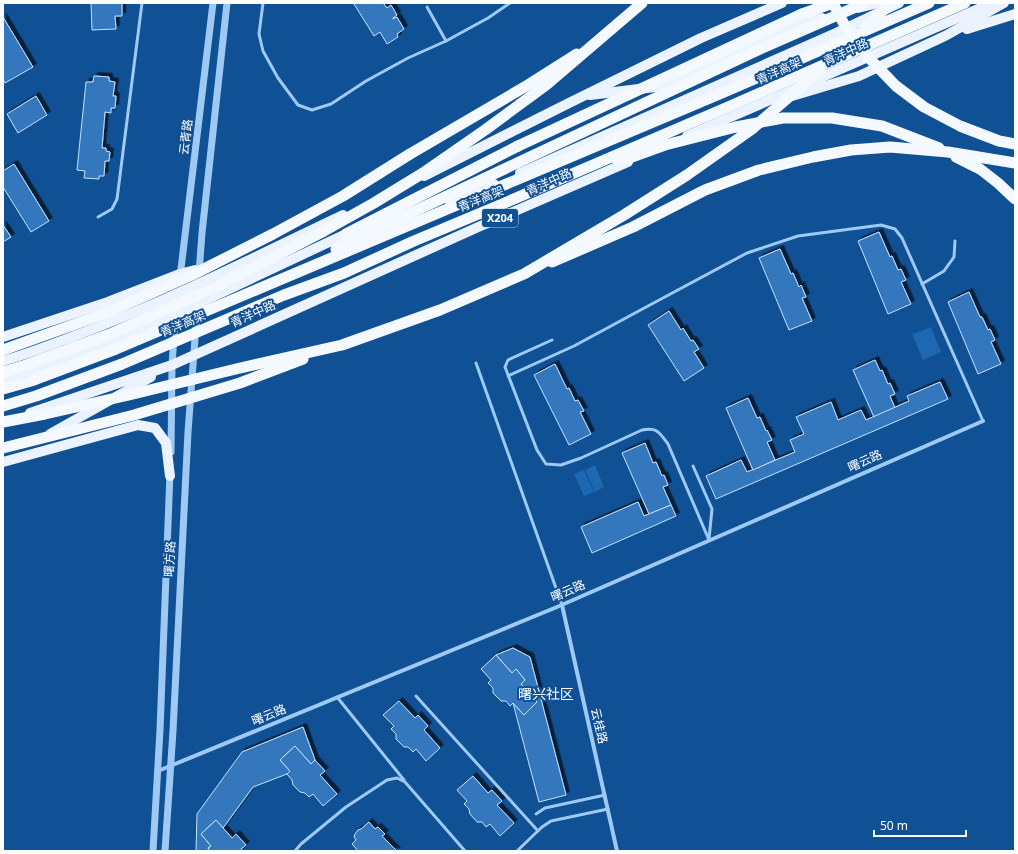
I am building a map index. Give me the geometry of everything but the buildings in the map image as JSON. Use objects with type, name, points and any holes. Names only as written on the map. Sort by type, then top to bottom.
[{"type":"highway","points":[[3,372],[110,334],[218,286],[324,231],[374,203],[485,130],[546,84],[642,3]]},
{"type":"highway","points":[[346,234],[518,146],[802,14],[833,3],[845,26],[869,58],[896,86],[924,107],[960,126],[999,141],[1015,144]]},
{"type":"highway","points":[[258,289],[368,233],[760,49],[865,3]]},
{"type":"highway","points":[[524,274],[624,215],[687,175],[752,130],[842,52],[891,3]]},
{"type":"highway","name":"青洋高架","points":[[3,389],[31,381],[116,349],[708,99],[928,3]]},
{"type":"highway","name":"青洋高架","points":[[3,406],[36,396],[122,364],[284,295],[344,272],[414,240],[736,104],[965,3]]},
{"type":"highway","points":[[3,350],[109,312],[192,275],[273,234],[343,196],[410,154],[528,85],[601,39]]},
{"type":"highway","points":[[507,202],[664,145],[736,127],[783,118],[832,118],[882,126],[935,146],[980,169],[1015,198]]},
{"type":"highway","points":[[3,448],[134,415],[240,383],[440,310],[633,227],[705,190],[759,170],[813,157],[851,150],[890,147],[948,152],[1015,163]]},
{"type":"highway","points":[[3,422],[129,395],[342,345]]},
{"type":"main road","points":[[3,361],[29,353],[117,320],[199,283],[435,171],[582,96],[701,38],[782,3]]},
{"type":"main road","points":[[582,96],[663,86],[789,27],[878,3]]},
{"type":"main road","name":"青洋中路","points":[[3,379],[72,358],[176,314],[346,234],[494,184],[836,33],[900,3]]},
{"type":"main road","name":"青洋中路","points":[[3,422],[172,365],[476,228],[992,3]]},
{"type":"main road","points":[[748,109],[859,76],[944,36],[1004,3]]},
{"type":"main road","points":[[944,36],[1015,14]]},
{"type":"main road","points":[[283,264],[353,210]]},
{"type":"main road","points":[[3,337],[108,302],[180,274],[275,247]]},
{"type":"main road","points":[[3,461],[172,365]]},
{"type":"main road","points":[[3,461],[138,424],[155,428],[166,442],[170,476]]},
{"type":"street","name":"云青路","points":[[180,274],[213,3]]},
{"type":"street","points":[[200,268],[203,225],[227,3]]},
{"type":"street","name":"曙方路","points":[[165,851],[188,432],[200,268]]},
{"type":"street","name":"曙方路","points":[[153,851],[158,771],[172,434],[172,365],[177,293],[180,274]]},
{"type":"street","name":"曙云路","points":[[158,771],[562,605],[983,421]]},
{"type":"street","name":"云桂路","points":[[562,605],[617,851]]},
{"type":"lane","points":[[98,217],[112,209],[117,199],[142,3]]},
{"type":"lane","points":[[263,3],[259,34],[262,51],[278,78],[298,105],[312,110],[331,104],[366,81],[408,58],[446,41],[488,18],[510,3]]},
{"type":"lane","points":[[427,7],[446,41]]},
{"type":"lane","points":[[508,376],[574,346],[747,253],[798,236],[881,225],[895,229],[902,238],[983,421]]},
{"type":"lane","points":[[922,284],[944,270],[954,257],[955,241]]},
{"type":"lane","points":[[552,340],[508,360],[505,367],[537,450],[546,464],[561,465],[581,458],[642,430],[651,428],[660,433],[668,444],[709,540]]},
{"type":"lane","points":[[476,364],[562,605]]},
{"type":"lane","points":[[693,466],[712,509],[709,540]]},
{"type":"lane","points":[[416,696],[538,832]]},
{"type":"lane","points":[[337,697],[405,782],[465,851]]},
{"type":"lane","points":[[295,851],[301,844],[346,807],[387,780],[397,778],[405,782]]},
{"type":"lane","points":[[536,814],[545,808],[604,795]]},
{"type":"lane","points":[[517,851],[542,827],[551,821],[608,810]]},
{"type":"shaded area","points":[[931,327],[941,352],[923,360],[912,334]]},
{"type":"shaded area","points":[[595,465],[604,487],[595,492],[585,470]]},
{"type":"shaded area","points":[[584,470],[594,492],[584,496],[574,474]]},
{"type":"district","name":"曙兴社区","points":[[546,694]]}]
